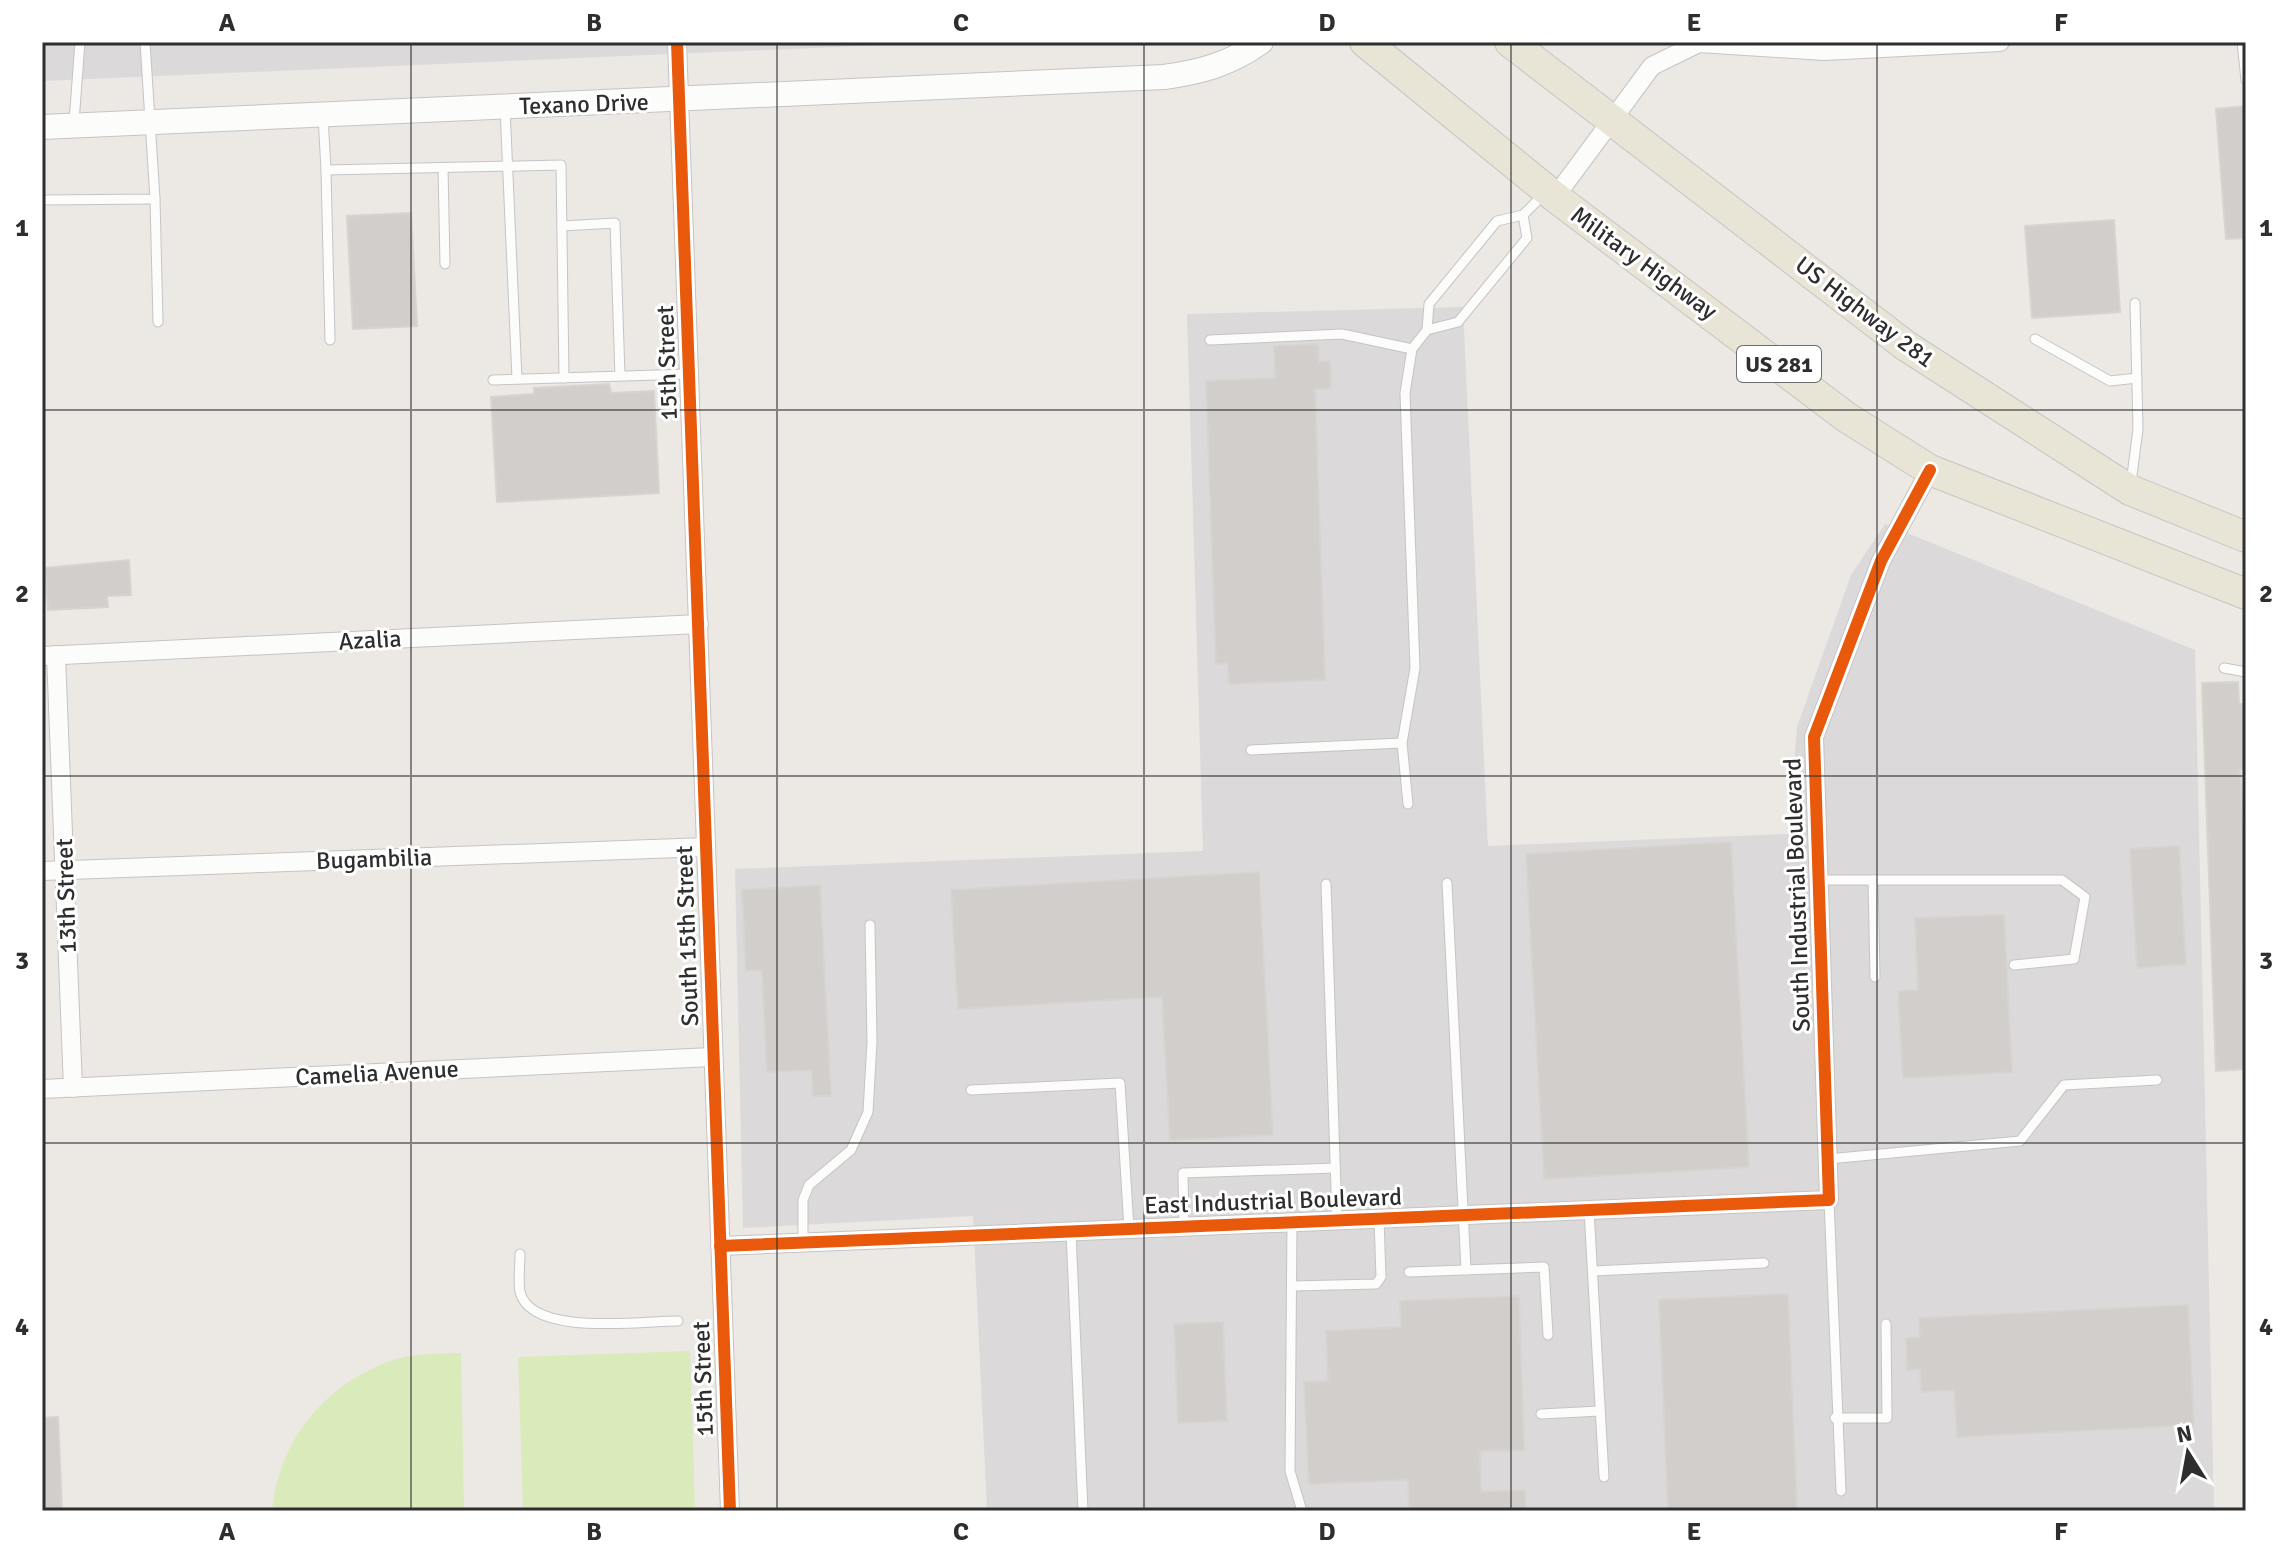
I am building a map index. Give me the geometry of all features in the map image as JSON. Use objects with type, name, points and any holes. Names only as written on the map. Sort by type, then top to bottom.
[{"type":"main road","name":"Military Highway","points":[[1365,42],[1551,194],[1846,417],[1930,470],[2246,594]]},
{"type":"main road","name":"US Highway 281","points":[[1510,42],[1906,346],[2130,490],[2246,537]]},
{"type":"street","points":[[677,42],[679,100]]},
{"type":"street","name":"Texano Drive","points":[[42,127],[1164,77],[1202,72],[1239,58],[1261,42]]},
{"type":"street","points":[[1551,194],[1614,121],[1652,66],[1699,43],[1826,46],[2000,42]]},
{"type":"street","name":"15th Street","points":[[679,100],[699,624]]},
{"type":"street","name":"South Industrial Boulevard","points":[[1829,1200],[1814,737],[1881,561],[1930,470]]},
{"type":"street","name":"Azalia","points":[[49,656],[699,624]]},
{"type":"street","name":"South 15th Street","points":[[699,624],[720,1246]]},
{"type":"street","name":"13th Street","points":[[49,656],[65,870],[73,1088]]},
{"type":"street","name":"Bugambilia","points":[[42,871],[706,847]]},
{"type":"street","name":"Camelia Avenue","points":[[42,1089],[712,1057]]},
{"type":"street","name":"East Industrial Boulevard","points":[[720,1246],[1829,1200]]},
{"type":"street","name":"15th Street","points":[[720,1246],[730,1511]]},
{"type":"lane","points":[[74,126],[80,42]]},
{"type":"lane","points":[[145,42],[155,199],[158,322]]},
{"type":"lane","points":[[2242,42],[2246,80]]},
{"type":"lane","points":[[505,108],[517,379]]},
{"type":"lane","points":[[323,116],[330,340]]},
{"type":"lane","points":[[326,170],[561,165],[564,378]]},
{"type":"lane","points":[[443,168],[445,264]]},
{"type":"lane","points":[[1408,804],[1402,743],[1415,668],[1405,393],[1412,349],[1427,330],[1429,304],[1497,221],[1523,215],[1551,194]]},
{"type":"lane","points":[[42,200],[155,199]]},
{"type":"lane","points":[[1427,330],[1458,322],[1527,238],[1523,215]]},
{"type":"lane","points":[[562,226],[615,223],[620,376]]},
{"type":"lane","points":[[2130,490],[2138,429],[2135,303]]},
{"type":"lane","points":[[1210,340],[1342,334],[1412,349]]},
{"type":"lane","points":[[2035,339],[2110,381],[2137,378]]},
{"type":"lane","points":[[493,380],[690,374]]},
{"type":"lane","points":[[2224,668],[2246,672]]},
{"type":"lane","points":[[1251,750],[1402,743]]},
{"type":"lane","points":[[1818,880],[2062,880],[2085,897],[2074,959],[2014,965]]},
{"type":"lane","points":[[1873,880],[1875,977]]},
{"type":"lane","points":[[1447,883],[1466,1270]]},
{"type":"lane","points":[[1326,884],[1337,1220]]},
{"type":"lane","points":[[803,1242],[805,1192],[812,1180],[851,1150],[868,1112],[872,1042],[870,925]]},
{"type":"lane","points":[[1828,1159],[2020,1141],[2064,1085],[2157,1080]]},
{"type":"lane","points":[[971,1090],[1120,1083],[1129,1229]]},
{"type":"lane","points":[[1184,1227],[1183,1173],[1335,1168]]},
{"type":"lane","points":[[1829,1200],[1835,1418],[1841,1491]]},
{"type":"lane","points":[[1589,1210],[1604,1477]]},
{"type":"lane","points":[[1293,1286],[1376,1284],[1381,1277],[1379,1219]]},
{"type":"lane","points":[[1292,1223],[1290,1471],[1302,1511]]},
{"type":"lane","points":[[1071,1232],[1083,1511]]},
{"type":"lane","points":[[520,1254],[520,1294],[532,1311],[563,1323],[678,1321]]},
{"type":"lane","points":[[1593,1271],[1764,1263]]},
{"type":"lane","points":[[1409,1272],[1544,1267],[1548,1335]]},
{"type":"lane","points":[[1835,1418],[1887,1418],[1886,1324]]},
{"type":"lane","points":[[1541,1414],[1600,1411]]},
{"type":"shaded area","points":[[42,42],[952,42],[42,81]]},
{"type":"shaded area","points":[[1463,307],[1488,846],[1788,834],[1797,727],[1851,575],[1885,524],[2195,650],[2214,1511],[987,1511],[973,1216],[743,1228],[735,869],[1203,851],[1187,314]]},
{"type":"green space","points":[[690,1351],[695,1511],[523,1511],[518,1357]]},
{"type":"green space","points":[[461,1353],[464,1511],[272,1511],[276,1486],[294,1440],[323,1402],[363,1373],[387,1362],[423,1354]]},
{"type":"building","points":[[2246,106],[2246,238],[2226,239],[2216,109]]},
{"type":"building","points":[[411,213],[417,326],[353,329],[347,216]]},
{"type":"building","points":[[2114,220],[2120,312],[2032,318],[2025,226]]},
{"type":"building","points":[[1318,344],[1319,362],[1330,361],[1331,388],[1315,389],[1325,680],[1229,684],[1228,663],[1216,664],[1206,381],[1275,378],[1274,346]]},
{"type":"building","points":[[609,384],[611,393],[654,391],[659,493],[497,502],[491,397],[534,394],[534,388]]},
{"type":"building","points":[[129,560],[131,595],[107,596],[108,607],[48,610],[45,568]]},
{"type":"building","points":[[2238,682],[2239,704],[2246,704],[2246,769],[2240,769],[2246,871],[2246,947],[2242,947],[2246,1069],[2216,1071],[2202,683]]},
{"type":"building","points":[[1731,842],[1749,1167],[1544,1179],[1526,854]]},
{"type":"building","points":[[2179,846],[2186,964],[2137,968],[2130,849]]},
{"type":"building","points":[[1259,872],[1273,1135],[1170,1140],[1162,997],[958,1009],[951,890]]},
{"type":"building","points":[[820,885],[831,1096],[813,1096],[812,1070],[767,1072],[762,970],[746,971],[742,890]]},
{"type":"building","points":[[2004,915],[2012,1072],[1903,1078],[1898,991],[1918,990],[1915,918]]},
{"type":"building","points":[[1788,1294],[1797,1511],[1668,1511],[1659,1300]]},
{"type":"building","points":[[1519,1296],[1524,1450],[1480,1451],[1481,1492],[1525,1490],[1526,1511],[1409,1511],[1408,1480],[1309,1484],[1304,1382],[1328,1381],[1326,1331],[1401,1327],[1400,1301]]},
{"type":"building","points":[[2188,1305],[2194,1425],[1957,1437],[1954,1390],[1921,1392],[1920,1369],[1907,1370],[1906,1338],[1920,1337],[1919,1318]]},
{"type":"building","points":[[1223,1322],[1227,1421],[1178,1423],[1174,1324]]},
{"type":"building","points":[[58,1417],[62,1511],[42,1511],[42,1418]]},
{"type":"cycle path","points":[[677,42],[730,1511]]},
{"type":"cycle path","points":[[720,1246],[1829,1200],[1814,737],[1881,561],[1930,470]]}]
